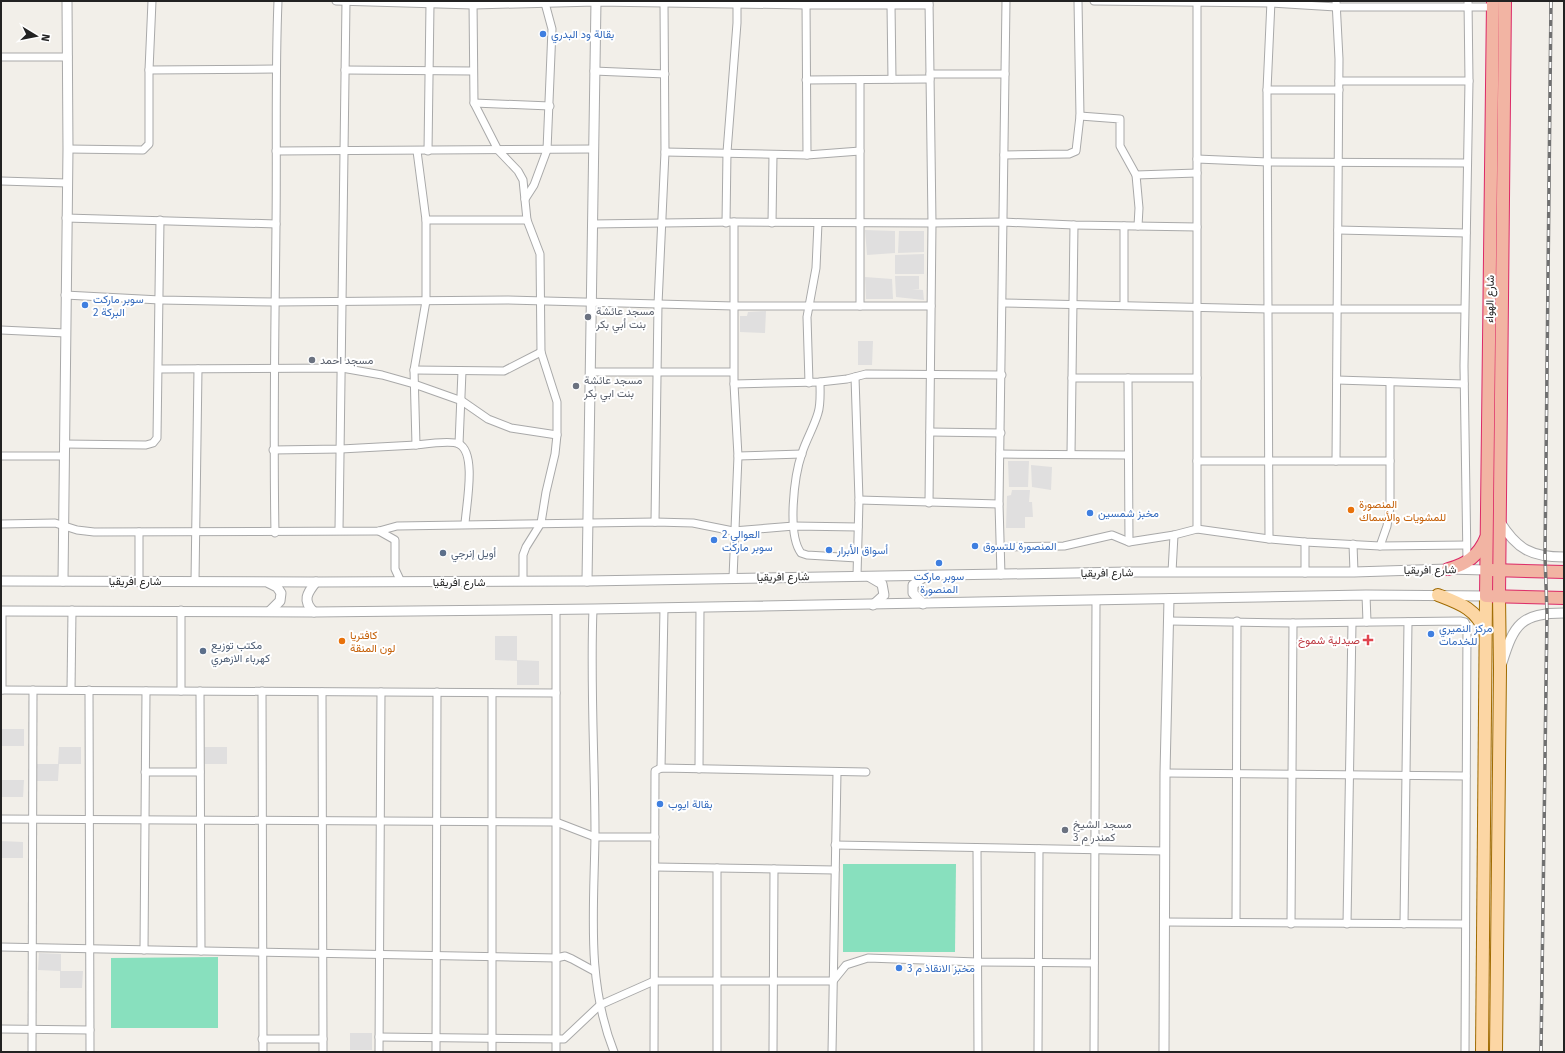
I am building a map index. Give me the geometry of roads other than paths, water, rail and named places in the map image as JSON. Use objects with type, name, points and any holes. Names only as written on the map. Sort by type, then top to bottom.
[{"type":"highway","name":"شارع الهواء","points":[[1499,596],[1505,1]]},
{"type":"highway","name":"شارع الهواء","points":[[1486,596],[1493,4]]},
{"type":"highway","points":[[1448,569],[1467,562],[1479,550],[1487,535]]},
{"type":"highway","name":"شارع افريقيا","points":[[1486,570],[1564,572]]},
{"type":"highway","points":[[1486,596],[1564,598]]},
{"type":"main road","points":[[1438,595],[1458,602],[1471,611],[1481,623],[1486,638]]},
{"type":"main road","points":[[1482,1052],[1486,596]]},
{"type":"main road","points":[[1496,1052],[1500,670],[1499,596]]},
{"type":"street","points":[[63,581],[65,295],[68,149],[67,1]]},
{"type":"street","points":[[68,149],[144,150],[147,148],[149,144],[149,70],[152,1]]},
{"type":"street","points":[[276,533],[273,450],[276,224],[275,70],[278,1]]},
{"type":"street","points":[[336,1],[430,4],[596,1],[891,5],[929,3],[932,224],[929,503]]},
{"type":"street","points":[[339,530],[346,1]]},
{"type":"street","points":[[587,581],[596,1]]},
{"type":"street","points":[[1001,574],[1000,454],[1006,1]]},
{"type":"street","points":[[1004,155],[1074,153],[1080,116],[1078,1]]},
{"type":"street","points":[[1094,1],[1493,4]]},
{"type":"street","points":[[726,223],[727,152],[737,23],[737,2]]},
{"type":"street","points":[[1197,2],[1197,529]]},
{"type":"street","points":[[1269,539],[1267,460],[1267,90],[1271,2]]},
{"type":"street","points":[[473,3],[474,103],[498,150],[514,166],[523,180],[527,220],[540,254],[541,352],[557,402],[557,435],[541,523],[525,550],[523,581]]},
{"type":"street","points":[[525,199],[534,185],[547,150],[550,106],[549,68],[552,29],[545,3]]},
{"type":"street","points":[[654,522],[658,304],[665,152],[664,3]]},
{"type":"street","points":[[806,3],[807,155]]},
{"type":"street","points":[[428,151],[430,4]]},
{"type":"street","points":[[1336,4],[1339,81],[1336,461]]},
{"type":"street","points":[[1467,562],[1464,309],[1469,81],[1468,4]]},
{"type":"street","points":[[891,5],[892,79]]},
{"type":"street","points":[[1,57],[68,57]]},
{"type":"street","points":[[149,70],[275,70]]},
{"type":"street","points":[[345,70],[473,71]]},
{"type":"street","points":[[594,71],[665,74]]},
{"type":"street","points":[[806,80],[860,80],[1005,74]]},
{"type":"street","points":[[860,80],[860,306]]},
{"type":"street","points":[[1339,81],[1469,81]]},
{"type":"street","points":[[1267,90],[1339,90]]},
{"type":"street","points":[[474,103],[550,106]]},
{"type":"street","points":[[1080,116],[1120,119],[1120,146],[1136,175],[1139,208],[1138,226]]},
{"type":"street","points":[[276,151],[593,149]]},
{"type":"street","points":[[416,445],[414,370],[426,301],[426,220],[417,151]]},
{"type":"street","points":[[665,152],[727,152],[773,155],[807,155],[860,151]]},
{"type":"street","points":[[772,222],[773,155]]},
{"type":"street","points":[[1197,159],[1268,162],[1467,163]]},
{"type":"street","points":[[1136,175],[1196,173]]},
{"type":"street","points":[[1,181],[67,183]]},
{"type":"street","points":[[66,218],[276,224]]},
{"type":"street","points":[[64,444],[153,443],[157,438],[160,220]]},
{"type":"street","points":[[426,220],[527,220]]},
{"type":"street","points":[[592,224],[734,222],[932,224],[1003,222],[1197,227]]},
{"type":"street","points":[[733,578],[738,456],[734,384],[734,222]]},
{"type":"street","points":[[809,383],[807,324],[816,268],[818,223]]},
{"type":"street","points":[[1071,454],[1074,225]]},
{"type":"street","points":[[1124,226],[1124,305]]},
{"type":"street","points":[[1338,230],[1466,233]]},
{"type":"street","points":[[65,295],[160,300],[275,302],[342,300],[508,300],[734,306],[931,306]]},
{"type":"street","points":[[1003,303],[1337,310],[1464,309]]},
{"type":"street","points":[[1,330],[65,333]]},
{"type":"street","points":[[414,370],[504,371],[541,352]]},
{"type":"street","points":[[159,369],[274,367],[342,368],[382,374],[462,401],[488,419],[511,428],[557,435]]},
{"type":"street","points":[[195,581],[198,369]]},
{"type":"street","points":[[462,371],[462,401],[459,444],[466,452],[470,465],[465,524]]},
{"type":"street","points":[[590,372],[734,372]]},
{"type":"street","points":[[734,384],[809,383],[855,377],[866,374],[1002,375]]},
{"type":"street","points":[[855,377],[859,500],[857,576]]},
{"type":"street","points":[[1072,378],[1197,378]]},
{"type":"street","points":[[1128,378],[1127,455],[1129,542]]},
{"type":"street","points":[[1337,380],[1464,384]]},
{"type":"street","points":[[820,382],[819,412],[802,454],[794,498],[794,526],[798,548],[801,553],[857,558]]},
{"type":"street","points":[[1380,546],[1390,514],[1390,382]]},
{"type":"street","points":[[930,432],[1001,433]]},
{"type":"street","points":[[273,450],[459,444]]},
{"type":"street","points":[[738,456],[802,454]]},
{"type":"street","points":[[1000,454],[1127,455]]},
{"type":"street","points":[[1,456],[64,456]]},
{"type":"street","points":[[1197,461],[1390,461]]},
{"type":"street","points":[[859,500],[1000,504]]},
{"type":"street","points":[[1499,520],[1508,535],[1522,549],[1546,556],[1564,557]]},
{"type":"street","points":[[1,524],[50,523],[86,532],[196,531],[276,533],[339,530],[379,531],[397,526],[541,523],[693,523],[734,531],[794,526],[858,527]]},
{"type":"street","points":[[1001,547],[1059,547],[1112,535],[1129,542],[1174,535],[1197,529],[1269,539],[1305,542],[1380,546],[1466,545]]},
{"type":"street","points":[[379,531],[394,540],[396,569],[401,582]]},
{"type":"street","points":[[139,532],[139,581]]},
{"type":"street","points":[[1172,572],[1174,535]]},
{"type":"street","points":[[1305,542],[1305,572]]},
{"type":"street","points":[[1353,544],[1354,572]]},
{"type":"street","name":"شارع افريقيا","points":[[1,581],[587,581],[1001,574],[1354,572],[1448,569],[1486,570]]},
{"type":"street","points":[[922,604],[913,593],[913,585],[927,575]]},
{"type":"street","points":[[869,576],[882,584],[884,589],[884,595],[873,605]]},
{"type":"street","points":[[268,582],[277,587],[281,593],[280,601],[270,611]]},
{"type":"street","points":[[314,612],[308,606],[306,598],[308,592],[316,582]]},
{"type":"street","points":[[556,693],[2,690],[2,611],[181,610],[314,612],[873,605],[1366,595],[1486,596]]},
{"type":"street","points":[[1366,595],[1367,622]]},
{"type":"street","points":[[1164,1052],[1164,851],[1169,599]]},
{"type":"street","points":[[1094,1052],[1096,601]]},
{"type":"street","points":[[699,769],[700,607]]},
{"type":"street","points":[[661,768],[664,608]]},
{"type":"street","points":[[556,609],[556,1052]]},
{"type":"street","points":[[593,609],[594,837],[592,940],[594,971],[600,1005],[614,1052]]},
{"type":"street","points":[[71,690],[72,610]]},
{"type":"street","points":[[181,610],[181,691]]},
{"type":"street","points":[[1500,670],[1511,636],[1521,624],[1538,614],[1564,613]]},
{"type":"street","points":[[1169,621],[1293,623],[1460,621],[1464,622],[1467,626],[1465,1052]]},
{"type":"street","points":[[1236,922],[1237,621]]},
{"type":"street","points":[[1347,924],[1348,775],[1352,622]]},
{"type":"street","points":[[1404,924],[1408,622]]},
{"type":"street","points":[[1291,924],[1293,623]]},
{"type":"street","points":[[32,1052],[31,820],[33,690]]},
{"type":"street","points":[[89,690],[90,1052]]},
{"type":"street","points":[[144,950],[146,691]]},
{"type":"street","points":[[200,691],[201,951]]},
{"type":"street","points":[[262,691],[264,820],[263,1052]]},
{"type":"street","points":[[322,692],[323,1052]]},
{"type":"street","points":[[379,1052],[381,692]]},
{"type":"street","points":[[436,1052],[437,692]]},
{"type":"street","points":[[492,692],[492,1052]]},
{"type":"street","points":[[654,1052],[655,771],[661,768],[866,772]]},
{"type":"street","points":[[145,772],[200,772]]},
{"type":"street","points":[[832,1052],[837,772]]},
{"type":"street","points":[[1165,773],[1466,776]]},
{"type":"street","points":[[1,820],[556,822],[594,837],[655,837]]},
{"type":"street","points":[[835,845],[1164,851]]},
{"type":"street","points":[[977,848],[978,1052]]},
{"type":"street","points":[[1038,1052],[1039,849]]},
{"type":"street","points":[[655,867],[835,870]]},
{"type":"street","points":[[717,868],[717,1052]]},
{"type":"street","points":[[773,1052],[774,869]]},
{"type":"street","points":[[1165,922],[1465,924]]},
{"type":"street","points":[[1,947],[556,958],[565,956],[594,971]]},
{"type":"street","points":[[379,1037],[492,1037],[564,1039],[600,1005],[654,981],[833,981],[846,965],[868,958],[977,962],[1094,963]]},
{"type":"street","points":[[1,1029],[90,1030]]},
{"type":"street","points":[[262,1039],[323,1039]]},
{"type":"railway","points":[[1541,1052],[1547,613],[1545,556],[1551,1]]},
{"type":"place","name":"بقالة ود البدري","points":[[543,34]]},
{"type":"place","name":"سوبر ماركت البركة 2","points":[[85,305]]},
{"type":"place","name":"مسجد عائشة بنت أبي بكر","points":[[588,317]]},
{"type":"place","name":"مسجد احمد","points":[[312,360]]},
{"type":"place","name":"مسجد عائشة بنت ابي بكر","points":[[576,386]]},
{"type":"place","name":"المنصورة للمشويات والأسماك","points":[[1351,510]]},
{"type":"place","name":"مخبز شمسين","points":[[1090,513]]},
{"type":"place","name":"العوالي 2 سوبر ماركت","points":[[714,540]]},
{"type":"place","name":"المنصورة للتسوق","points":[[975,546]]},
{"type":"place","name":"أسواق الأبرار","points":[[829,550]]},
{"type":"place","name":"أويل إنرجي","points":[[443,553]]},
{"type":"place","name":"سوبر ماركت المنصورة","points":[[939,563]]},
{"type":"place","name":"مركز النميري للخدمات","points":[[1431,634]]},
{"type":"place","name":"صيدلية شموخ","points":[[1368,640]]},
{"type":"place","name":"كافتريا لون المنقة","points":[[342,641]]},
{"type":"place","name":"مكتب توزيع كهرباء الازهري","points":[[203,651]]},
{"type":"place","name":"بقالة ايوب","points":[[660,804]]},
{"type":"place","name":"مسجد الشيخ كمندر م 3","points":[[1065,830]]},
{"type":"place","name":"مخبز الانقاذ م 3","points":[[899,968]]}]
